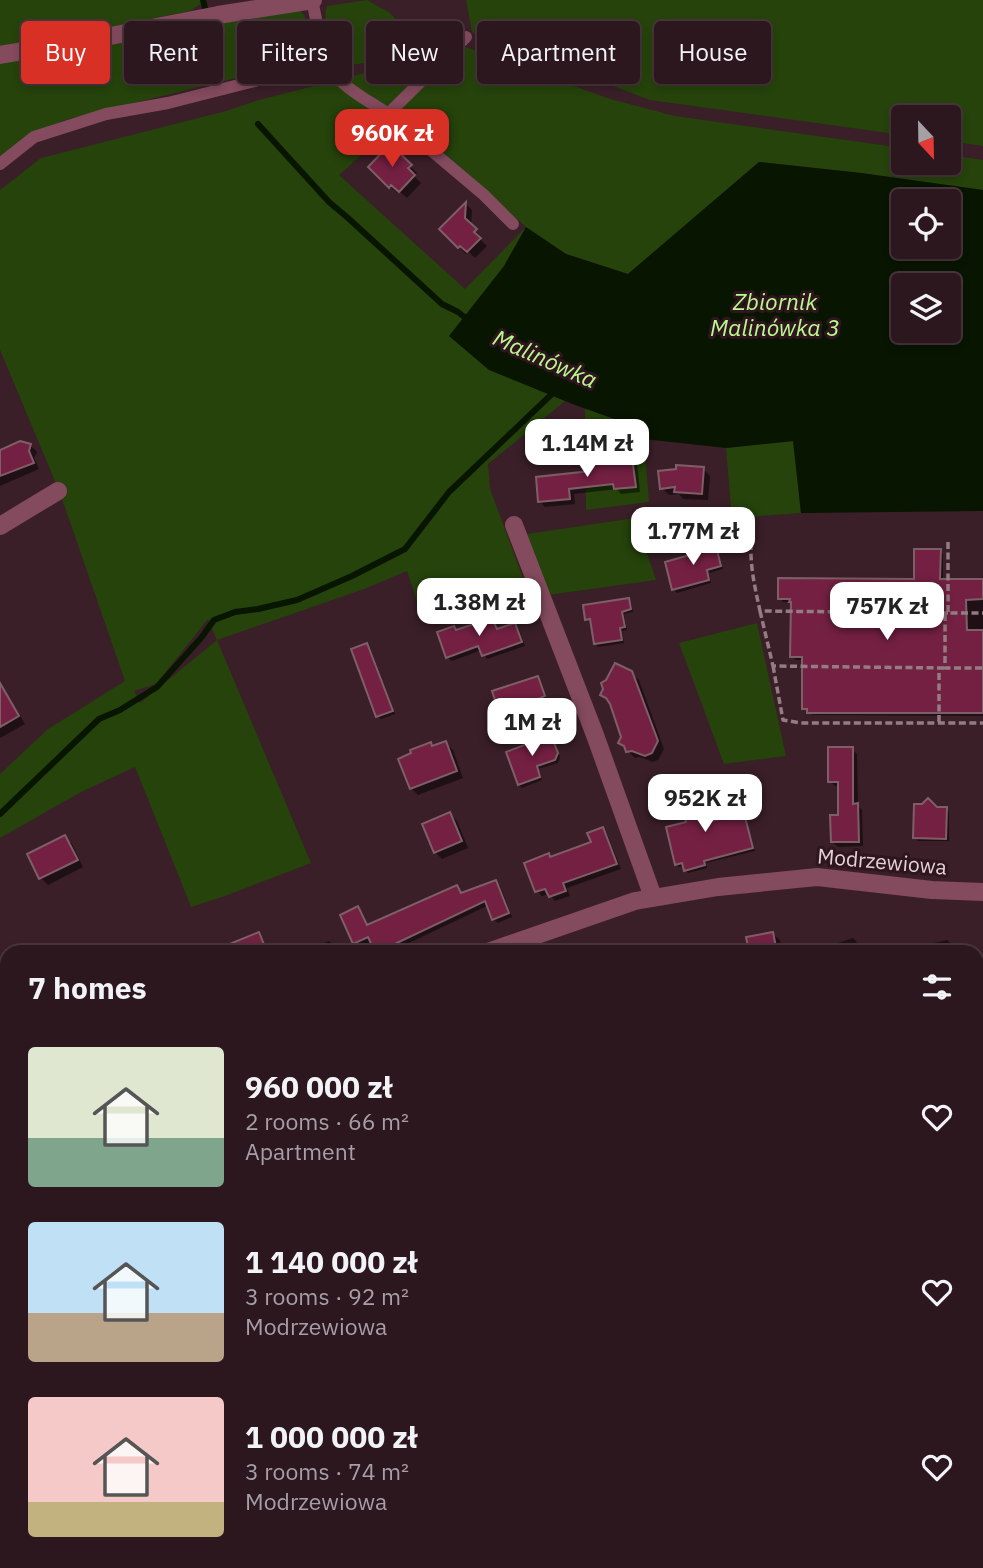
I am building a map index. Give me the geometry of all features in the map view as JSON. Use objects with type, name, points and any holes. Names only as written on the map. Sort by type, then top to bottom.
[{"type":"street","points":[[0,55],[313,0]]},
{"type":"street","points":[[0,526],[58,491]]},
{"type":"street","points":[[514,526],[595,735],[653,897]]},
{"type":"street","name":"Modrzewiowa","points":[[508,945],[623,905],[653,897],[718,887],[817,877],[932,890],[983,892]]},
{"type":"lane","points":[[313,0],[318,21]]},
{"type":"lane","points":[[388,114],[466,37]]},
{"type":"lane","points":[[0,164],[34,138],[106,114],[252,84]]},
{"type":"lane","points":[[346,84],[388,114],[484,195],[513,224]]},
{"type":"path","points":[[945,668],[948,542]]},
{"type":"path","points":[[751,543],[752,579],[783,720],[801,723],[983,723]]},
{"type":"path","points":[[760,611],[983,613]]},
{"type":"path","points":[[773,666],[983,668]]},
{"type":"path","points":[[939,668],[939,723]]},
{"type":"green space","points":[[0,0],[207,0],[190,11],[141,21],[124,21],[124,25],[110,27],[110,21],[21,21],[21,46],[0,50]]},
{"type":"green space","points":[[367,0],[390,13],[398,21],[366,21],[366,64],[352,65],[352,21],[326,21],[327,6]]},
{"type":"green space","points":[[466,0],[983,0],[983,146],[961,143],[961,105],[891,105],[891,133],[650,100],[608,84],[640,84],[640,21],[477,21],[477,34],[472,32]]},
{"type":"green space","points":[[300,9],[307,21],[237,21],[237,78],[223,81],[223,22]]},
{"type":"green space","points":[[124,40],[124,84],[212,84],[68,119],[29,135],[0,157],[0,61],[21,57],[21,84],[110,84],[110,42]]},
{"type":"green space","points":[[463,46],[477,51],[477,84],[568,84],[610,99],[675,116],[891,146],[891,175],[961,175],[961,157],[983,160],[983,190],[759,162],[628,274],[566,254],[526,228],[504,266],[536,388],[565,401],[488,464],[490,489],[526,586],[424,622],[407,571],[364,589],[217,640],[311,863],[191,907],[135,767],[81,792],[0,838],[0,774],[48,729],[125,681],[60,493],[0,350],[0,190],[41,158],[322,84],[352,84],[352,76],[366,73],[366,84],[463,84]],"holes":[[[404,117],[526,227],[465,289],[339,175]],[[208,619],[217,640],[140,703],[134,691],[156,684]]]},
{"type":"green space","points":[[585,408],[634,426],[644,439],[649,502],[586,510]]},
{"type":"green space","points":[[794,441],[801,513],[732,518],[726,448]]},
{"type":"green space","points":[[635,518],[656,580],[548,595],[527,534]]},
{"type":"green space","points":[[757,623],[786,756],[724,764],[679,643]]},
{"type":"water","name":"Zbiornik Malinówka 3","points":[[759,162],[983,190],[983,511],[801,513],[793,441],[726,448],[644,439],[634,426],[489,370],[449,336],[504,266],[526,227],[566,254],[628,274]]},
{"type":"building","points":[[390,144],[412,165],[408,168],[415,175],[399,192],[391,185],[389,188],[368,167]]},
{"type":"building","points":[[466,202],[465,218],[477,229],[474,232],[481,238],[467,252],[460,246],[458,248],[439,229]]},
{"type":"building","points":[[20,441],[31,444],[29,451],[34,463],[0,476],[0,450]]},
{"type":"building","points":[[632,457],[636,487],[614,489],[613,484],[569,489],[570,499],[538,502],[536,477],[590,471],[589,462]]},
{"type":"building","points":[[676,465],[704,467],[702,494],[674,492],[675,487],[660,489],[658,471],[676,469]]},
{"type":"building","points":[[715,542],[721,566],[707,570],[709,580],[672,590],[665,562],[700,552],[698,546]]},
{"type":"building","points":[[914,549],[941,549],[940,579],[983,579],[983,599],[966,600],[967,630],[983,630],[983,713],[807,713],[807,709],[802,709],[802,657],[790,657],[791,602],[790,599],[778,599],[778,578],[914,579]]},
{"type":"building","points":[[629,598],[631,609],[622,612],[625,627],[620,628],[622,640],[594,644],[590,619],[585,620],[583,605]]},
{"type":"building","points":[[492,618],[497,629],[515,623],[522,642],[482,656],[478,646],[446,658],[437,632],[454,626],[456,630]]},
{"type":"building","points":[[367,643],[393,711],[376,717],[351,649]]},
{"type":"building","points":[[615,663],[632,671],[658,741],[652,753],[645,756],[632,751],[626,752],[624,746],[618,743],[621,737],[610,704],[600,695],[603,689],[601,683],[606,680]]},
{"type":"building","points":[[538,676],[545,696],[500,715],[492,691]]},
{"type":"building","points":[[0,683],[19,716],[0,727]]},
{"type":"building","points":[[551,735],[558,753],[555,760],[537,766],[540,777],[518,785],[506,752],[527,744],[530,737],[537,740]]},
{"type":"building","points":[[446,741],[457,771],[410,789],[398,759],[411,753],[410,750],[431,742],[432,746]]},
{"type":"building","points":[[828,747],[853,747],[853,804],[858,803],[859,842],[831,842],[830,815],[838,815],[838,782],[828,782]]},
{"type":"building","points":[[691,781],[702,823],[744,813],[753,848],[704,861],[705,865],[684,871],[682,863],[675,865],[666,827],[686,822],[676,785]]},
{"type":"building","points":[[928,798],[937,807],[947,807],[946,839],[913,838],[914,804],[922,804]]},
{"type":"building","points":[[450,812],[462,841],[434,853],[422,824]]},
{"type":"building","points":[[603,827],[617,864],[563,883],[566,891],[549,897],[545,889],[535,892],[524,863],[591,842],[587,833]]},
{"type":"building","points":[[65,835],[78,860],[39,879],[27,854]]},
{"type":"building","points":[[496,880],[509,913],[492,920],[485,901],[393,945],[372,945],[368,937],[353,944],[340,915],[358,906],[367,925],[457,885],[461,893]]},
{"type":"building","points":[[259,932],[264,945],[227,945]]},
{"type":"building","points":[[773,932],[776,945],[748,945],[746,937]]},
{"type":"waterway","name":"Malinówka","points":[[203,0],[205,8]]},
{"type":"waterway","name":"Malinówka","points":[[258,124],[329,202],[442,304],[468,320]]},
{"type":"waterway","points":[[0,814],[99,719],[120,710],[157,687],[214,620],[235,612],[297,600],[405,549],[449,492],[555,391]]}]
